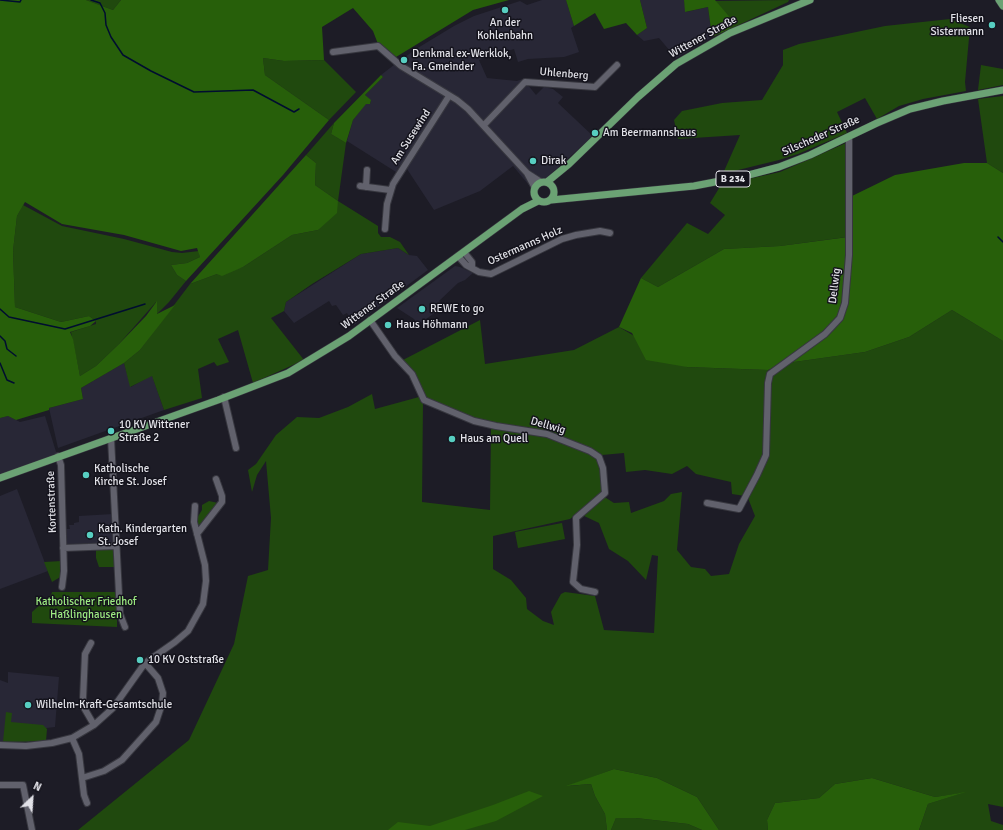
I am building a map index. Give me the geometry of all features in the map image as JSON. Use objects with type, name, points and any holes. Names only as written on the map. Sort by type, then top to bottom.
[{"type":"main road","name":"Wittener Straße","points":[[544,182],[569,164],[638,96],[676,64],[730,33],[810,0]]},
{"type":"main road","points":[[999,0],[1003,6]]},
{"type":"main road","name":"Silscheder Straße","points":[[551,200],[730,180],[798,160],[894,115],[923,105],[1003,90]]},
{"type":"main road","name":"Wittener Straße","points":[[554,190],[569,164]]},
{"type":"main road","points":[[544,182],[554,190],[551,200],[545,203],[538,201],[534,191],[544,182]]},
{"type":"main road","name":"Silscheder Straße","points":[[554,190],[573,198]]},
{"type":"main road","name":"Wittener Straße","points":[[522,208],[534,191]]},
{"type":"main road","name":"Wittener Straße","points":[[0,478],[268,381],[301,366],[325,352],[370,320],[522,208],[538,201]]},
{"type":"street","points":[[333,52],[378,46],[401,66],[468,109],[526,173],[534,191]]},
{"type":"street","name":"Uhlenberg","points":[[484,125],[525,82],[595,87],[617,65]]},
{"type":"street","name":"Am Susewind","points":[[385,229],[390,190],[449,96]]},
{"type":"street","name":"Dellwig","points":[[707,503],[739,509],[758,475],[766,455],[768,383],[770,374],[825,334],[840,318],[845,304],[849,255],[849,137]]},
{"type":"street","points":[[367,170],[363,186],[390,190]]},
{"type":"street","points":[[526,173],[544,182]]},
{"type":"street","name":"Ostermanns Holz","points":[[461,254],[466,265],[483,274],[491,274],[569,237],[600,230],[610,233]]},
{"type":"street","name":"Dellwig","points":[[370,320],[395,356],[412,374],[424,400],[474,421],[548,434],[590,451],[599,457],[603,468],[605,493],[576,518],[577,545],[573,582],[581,589],[595,592]]},
{"type":"street","points":[[224,397],[236,448]]},
{"type":"street","points":[[112,438],[120,614],[125,627]]},
{"type":"street","name":"Kortenstraße","points":[[58,456],[61,465],[64,571],[62,587]]},
{"type":"street","points":[[197,534],[222,502],[222,496],[216,479]]},
{"type":"street","points":[[0,745],[39,745],[72,738],[94,724],[113,708],[145,663],[175,642],[188,630],[196,619],[203,604],[206,588],[206,573],[194,518],[195,506]]},
{"type":"street","name":"Kortenstraße","points":[[63,548],[116,546]]},
{"type":"street","points":[[91,643],[85,654],[83,706],[94,724]]},
{"type":"street","points":[[82,778],[104,771],[122,760],[156,722],[162,704],[163,693],[158,678],[145,663]]},
{"type":"street","points":[[72,738],[79,754],[84,795],[87,803]]},
{"type":"street","points":[[0,786],[23,785],[32,830]]},
{"type":"shaded area","points":[[542,0],[566,0],[574,26],[571,28],[579,52],[564,57],[528,59],[518,62],[514,49],[479,60],[487,78],[517,81],[523,79],[536,95],[544,87],[553,89],[563,97],[558,103],[593,136],[533,190],[513,166],[480,191],[434,210],[407,169],[400,165],[396,172],[347,141],[353,120],[366,103],[370,104],[371,101],[365,95],[383,77],[381,75],[399,61],[404,64],[408,61],[405,57],[416,49],[474,16],[520,1],[527,5]]},
{"type":"shaded area","points":[[640,0],[684,0],[686,12],[708,7],[712,37],[676,58],[659,38],[644,41],[637,35],[647,28]]},
{"type":"shaded area","points":[[398,248],[409,255],[417,256],[428,270],[354,325],[347,313],[343,315],[336,305],[332,306],[329,301],[294,323],[284,311],[286,302],[361,254]]},
{"type":"shaded area","points":[[455,266],[473,273],[465,280],[458,283],[439,301],[444,306],[418,325],[414,319],[397,308]]},
{"type":"shaded area","points":[[124,363],[131,387],[152,375],[164,410],[58,448],[49,408],[83,399],[81,388]]},
{"type":"shaded area","points":[[8,416],[20,422],[45,416],[57,455],[0,475],[0,418]]},
{"type":"shaded area","points":[[17,489],[48,571],[0,589],[0,496]]},
{"type":"shaded area","name":"Kath. Kindergarten St. Josef","points":[[113,514],[111,523],[113,523],[113,543],[66,544],[66,529],[70,529],[69,525],[74,525],[74,523],[79,522],[79,516]]},
{"type":"shaded area","name":"Wilhelm-Kraft-Gesamtschule","points":[[8,672],[59,677],[55,727],[30,730],[29,743],[0,743],[0,680],[8,683]]},
{"type":"green space","points":[[0,0],[86,0],[113,10],[121,0],[509,0],[473,10],[396,57],[378,44],[373,31],[353,8],[322,27],[324,60],[284,61],[263,58],[265,75],[329,120],[283,175],[186,281],[177,275],[171,265],[187,263],[200,257],[197,248],[181,251],[124,235],[62,224],[25,202],[17,216],[13,251],[15,307],[61,322],[89,316],[96,321],[90,326],[70,332],[73,339],[80,376],[96,366],[119,344],[146,316],[157,301],[157,314],[175,305],[140,350],[124,363],[81,388],[83,399],[49,408],[49,410],[16,420],[8,416],[0,418]]},
{"type":"green space","points":[[86,0],[121,0],[113,10]]},
{"type":"green space","points":[[566,0],[640,0],[647,28],[637,35],[626,23],[604,29],[595,13],[574,26]]},
{"type":"green space","points":[[684,0],[715,0],[729,16],[730,29],[712,37],[708,7],[685,12]]},
{"type":"green space","points":[[789,0],[788,2],[730,29],[729,16],[715,1]]},
{"type":"green space","points":[[950,19],[970,27],[965,82],[966,91],[923,99],[899,106],[877,119],[865,98],[837,112],[847,133],[798,154],[730,172],[721,178],[740,135],[678,139],[674,120],[682,111],[722,103],[762,100],[783,65],[783,50],[799,44],[885,26]]},
{"type":"green space","points":[[263,58],[284,61],[324,60],[356,92],[329,120],[265,75]]},
{"type":"green space","points":[[981,65],[1003,69],[1003,85],[978,90]]},
{"type":"green space","points":[[381,75],[383,77],[365,95],[371,100],[370,104],[366,104],[353,120],[346,143],[331,134],[334,123]]},
{"type":"green space","points":[[1003,96],[1003,173],[987,163],[978,99]]},
{"type":"green space","points":[[334,123],[331,134],[346,143],[338,201],[315,185],[316,163],[306,155]]},
{"type":"green space","points":[[846,143],[847,237],[780,246],[724,249],[658,287],[641,278],[687,223],[708,234],[725,215],[710,203],[721,185],[780,172]]},
{"type":"green space","points":[[306,155],[316,163],[315,185],[338,201],[337,213],[318,230],[292,235],[243,267],[222,276],[217,274],[190,284]]},
{"type":"green space","points":[[964,163],[987,163],[1003,173],[1003,341],[952,310],[909,337],[865,352],[787,363],[768,370],[687,367],[646,360],[632,333],[619,327],[641,278],[658,287],[724,249],[780,246],[848,237],[852,196],[895,175]]},
{"type":"green space","points":[[338,201],[378,226],[378,233],[381,237],[390,237],[400,242],[409,255],[398,248],[361,254],[286,302],[284,311],[271,318],[304,360],[253,383],[238,330],[218,339],[229,362],[217,366],[214,362],[198,369],[202,398],[164,410],[152,376],[130,387],[124,363],[140,350],[190,284],[217,274],[243,267],[292,235],[318,230]]},
{"type":"green space","points":[[23,205],[62,226],[124,239],[172,252],[182,253],[199,251],[200,257],[187,263],[171,265],[177,275],[186,281],[169,302],[157,314],[156,302],[119,344],[96,366],[80,376],[71,332],[96,324],[96,321],[89,316],[61,322],[15,307],[13,251],[17,216]]},
{"type":"green space","points":[[952,310],[1003,341],[1003,807],[988,804],[991,821],[1003,825],[1003,830],[919,830],[928,804],[962,793],[935,797],[872,778],[835,784],[819,798],[775,803],[767,820],[768,830],[719,830],[697,797],[657,778],[614,769],[568,786],[591,784],[595,796],[605,814],[607,830],[78,830],[189,740],[234,644],[248,576],[268,570],[271,518],[266,461],[257,475],[252,492],[248,470],[256,464],[276,435],[297,417],[319,418],[348,407],[372,394],[375,409],[419,397],[423,402],[422,502],[490,510],[491,427],[540,432],[599,457],[603,490],[597,497],[570,519],[493,536],[493,569],[511,580],[526,598],[527,609],[543,621],[554,625],[551,612],[561,594],[565,592],[595,596],[604,630],[654,633],[658,556],[652,555],[646,580],[628,561],[609,549],[599,523],[582,515],[603,496],[614,503],[629,502],[631,513],[664,501],[671,494],[682,492],[677,550],[691,567],[705,569],[711,576],[729,574],[739,544],[755,516],[748,498],[763,468],[772,375],[787,363],[865,352],[909,337]]},
{"type":"green space","points":[[480,320],[485,364],[574,350],[619,327],[687,367],[768,370],[764,455],[745,496],[732,494],[731,482],[696,474],[687,466],[672,474],[645,470],[626,472],[624,453],[602,455],[538,430],[498,425],[471,418],[426,398],[401,361]]},
{"type":"green space","points":[[209,501],[218,503],[199,529],[197,518],[202,510],[202,505]]},
{"type":"green space","points":[[562,523],[565,539],[518,548],[515,532]]},
{"type":"green space","points":[[96,548],[114,548],[116,567],[99,567],[96,558]]},
{"type":"green space","points":[[62,561],[62,576],[52,582],[44,562]]},
{"type":"green space","name":"Katholischer Friedhof Haßlinghausen","points":[[52,592],[117,592],[117,627],[32,623],[32,612],[51,595]]},
{"type":"green space","points":[[6,712],[12,713],[11,722],[43,725],[47,729],[46,741],[3,742]]},
{"type":"green space","points":[[614,769],[657,778],[697,797],[719,830],[702,830],[688,824],[636,818],[616,818],[611,830],[607,830],[605,814],[595,796],[591,784],[566,786]]},
{"type":"green space","points":[[872,778],[935,797],[966,792],[928,804],[919,830],[768,830],[767,820],[775,803],[819,798],[835,784]]},
{"type":"green space","points":[[529,791],[543,796],[496,821],[465,830],[388,830],[398,822],[430,826]]},
{"type":"green space","points":[[616,818],[636,818],[688,824],[702,830],[611,830]]},
{"type":"waterway","points":[[0,0],[20,2],[21,0]]},
{"type":"waterway","points":[[91,0],[100,3],[105,13],[106,25],[111,37],[123,55],[151,71],[194,92],[253,90],[294,112],[299,109]]},
{"type":"waterway","points":[[998,237],[1003,242]]},
{"type":"waterway","points":[[0,309],[9,317],[65,329],[145,304]]},
{"type":"waterway","points":[[0,336],[5,341],[7,349],[16,356]]},
{"type":"waterway","points":[[0,363],[7,380],[14,383]]},
{"type":"place","name":"An der Kohlenbahn","points":[[505,10]]},
{"type":"place","name":"Fliesen Sistermann","points":[[992,25]]},
{"type":"place","name":"Denkmal ex-Werklok, Fa. Gmeinder","points":[[404,60]]},
{"type":"place","name":"Am Beermannshaus","points":[[595,133]]},
{"type":"place","name":"Dirak","points":[[533,161]]},
{"type":"place","name":"REWE to go","points":[[422,309]]},
{"type":"place","name":"Haus Höhmann","points":[[388,325]]},
{"type":"place","name":"10 KV Wittener Straße 2","points":[[111,431]]},
{"type":"place","name":"Haus am Quell","points":[[452,439]]},
{"type":"place","name":"Katholische Kirche St. Josef","points":[[86,475]]},
{"type":"place","name":"Kath. Kindergarten St. Josef","points":[[90,535]]},
{"type":"place","name":"10 KV Oststraße","points":[[140,660]]},
{"type":"place","name":"Wilhelm-Kraft-Gesamtschule","points":[[28,705]]}]
